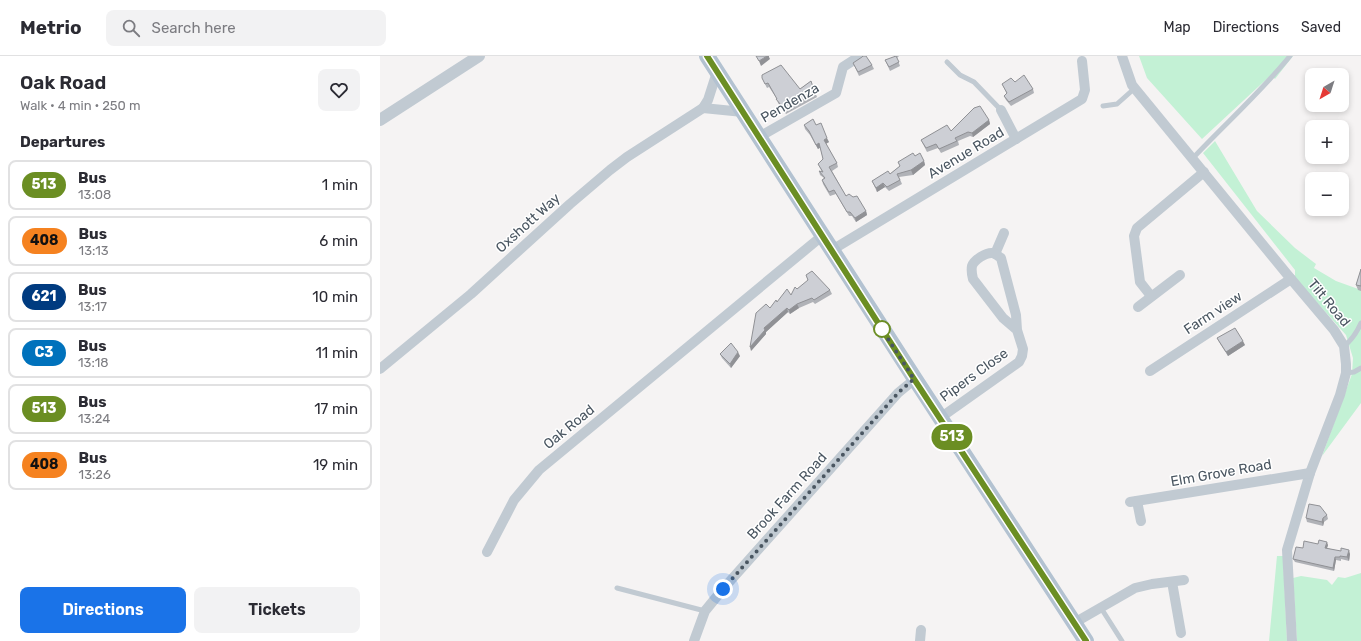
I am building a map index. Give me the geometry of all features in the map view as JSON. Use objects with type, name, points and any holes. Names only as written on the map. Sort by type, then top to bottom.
[{"type":"main road","points":[[707,56],[914,379],[1086,641]]},
{"type":"street","points":[[380,120],[479,56]]},
{"type":"street","name":"Pendenza","points":[[759,137],[836,93],[843,67],[860,56]]},
{"type":"street","name":"Tilt Road","points":[[1122,56],[1132,85],[1334,330],[1344,346],[1346,373],[1340,396],[1310,472],[1287,550],[1292,641]]},
{"type":"street","name":"Avenue Road","points":[[832,250],[1082,99],[1085,90],[1082,61]]},
{"type":"street","points":[[717,72],[708,100],[703,108],[743,112]]},
{"type":"street","name":"Oxshott Way","points":[[380,370],[471,294],[570,204],[627,156],[703,108]]},
{"type":"street","points":[[1001,110],[1016,139]]},
{"type":"street","points":[[1151,296],[1140,282],[1134,236],[1137,228],[1204,172]]},
{"type":"street","points":[[995,254],[1004,233]]},
{"type":"street","name":"Oak Road","points":[[487,552],[514,500],[539,470],[822,236]]},
{"type":"street","name":"Pipers Close","points":[[940,418],[1019,362],[1022,356],[1023,349],[1017,330],[1016,315],[1001,258],[995,254],[988,253],[976,260],[972,265],[971,272],[973,279],[1003,318],[1017,330]]},
{"type":"street","points":[[1138,307],[1180,275]]},
{"type":"street","name":"Farm view","points":[[1150,371],[1291,279]]},
{"type":"street","name":"Brook Farm Road","points":[[694,641],[705,610],[898,393],[914,379]]},
{"type":"street","name":"Elm Grove Road","points":[[1141,521],[1134,502],[1310,472]]},
{"type":"street","points":[[1074,623],[1135,588],[1184,580]]},
{"type":"street","points":[[1172,582],[1181,633]]},
{"type":"street","points":[[920,641],[921,630]]},
{"type":"lane","points":[[1193,158],[1209,140],[1268,82],[1290,56]]},
{"type":"lane","points":[[947,62],[960,75],[974,82],[1001,110]]},
{"type":"lane","points":[[1103,106],[1117,104],[1135,88]]},
{"type":"lane","points":[[1344,346],[1351,340],[1359,329],[1361,323]]},
{"type":"lane","points":[[1346,373],[1354,372],[1361,368]]},
{"type":"lane","points":[[617,588],[705,610]]},
{"type":"lane","points":[[1102,608],[1122,641]]},
{"type":"green space","points":[[1139,56],[1293,56],[1275,79],[1271,75],[1202,139],[1147,78]]},
{"type":"green space","points":[[1215,141],[1257,211],[1295,248],[1316,264],[1314,268],[1336,281],[1361,290],[1361,403],[1322,456],[1352,374],[1353,358],[1346,335],[1295,278],[1295,270],[1203,153]]},
{"type":"green space","points":[[1277,556],[1283,556],[1287,641],[1269,641]]},
{"type":"green space","points":[[1361,573],[1361,641],[1297,641],[1293,578],[1301,576],[1327,580],[1332,585],[1338,577],[1345,578]]},
{"type":"building","points":[[756,56],[767,56],[759,61]]},
{"type":"building","points":[[863,56],[866,56],[872,65],[858,72],[853,63]]},
{"type":"building","points":[[896,56],[899,62],[889,67],[885,60]]},
{"type":"building","points":[[781,65],[800,89],[811,81],[815,93],[785,110],[776,99],[768,83],[765,84],[762,78],[762,75]]},
{"type":"building","points":[[1024,75],[1033,89],[1009,102],[1004,96],[1007,93],[1002,84],[1011,78],[1015,82]]},
{"type":"building","points":[[980,106],[989,120],[972,133],[968,132],[955,138],[957,141],[939,149],[936,144],[926,148],[921,140],[947,125],[951,131],[974,108]]},
{"type":"building","points":[[813,119],[816,125],[821,123],[827,138],[824,140],[837,163],[829,167],[846,196],[849,194],[853,197],[857,196],[866,211],[855,218],[850,212],[847,212],[834,190],[829,192],[822,180],[825,178],[819,171],[823,172],[818,164],[823,159],[819,143],[816,145],[809,131],[804,125]]},
{"type":"building","points":[[913,153],[915,156],[920,153],[924,161],[911,170],[897,174],[900,180],[887,187],[883,183],[876,188],[872,181],[888,171],[890,174],[900,166],[898,162]]},
{"type":"building","points":[[1361,269],[1361,286],[1356,285]]},
{"type":"building","points":[[812,271],[830,290],[814,300],[812,298],[797,304],[789,310],[787,308],[764,328],[765,330],[750,347],[756,313],[766,304],[770,308],[776,300],[777,302],[787,289],[791,295],[795,287],[797,289],[808,280],[806,275]]},
{"type":"building","points":[[1235,328],[1243,341],[1226,352],[1217,338]]},
{"type":"building","points":[[731,343],[738,352],[730,364],[720,354]]},
{"type":"building","points":[[1309,504],[1320,506],[1327,515],[1323,518],[1322,522],[1306,518]]},
{"type":"building","points":[[1319,540],[1327,542],[1325,548],[1341,551],[1341,548],[1349,550],[1347,557],[1335,557],[1333,568],[1293,559],[1296,547],[1303,548],[1304,541],[1318,544]]},
{"type":"bus line","name":"513","points":[[707,56],[914,379],[1086,641]]},
{"type":"route","points":[[723,589],[898,393],[914,379],[881,328],[882,329]]}]
